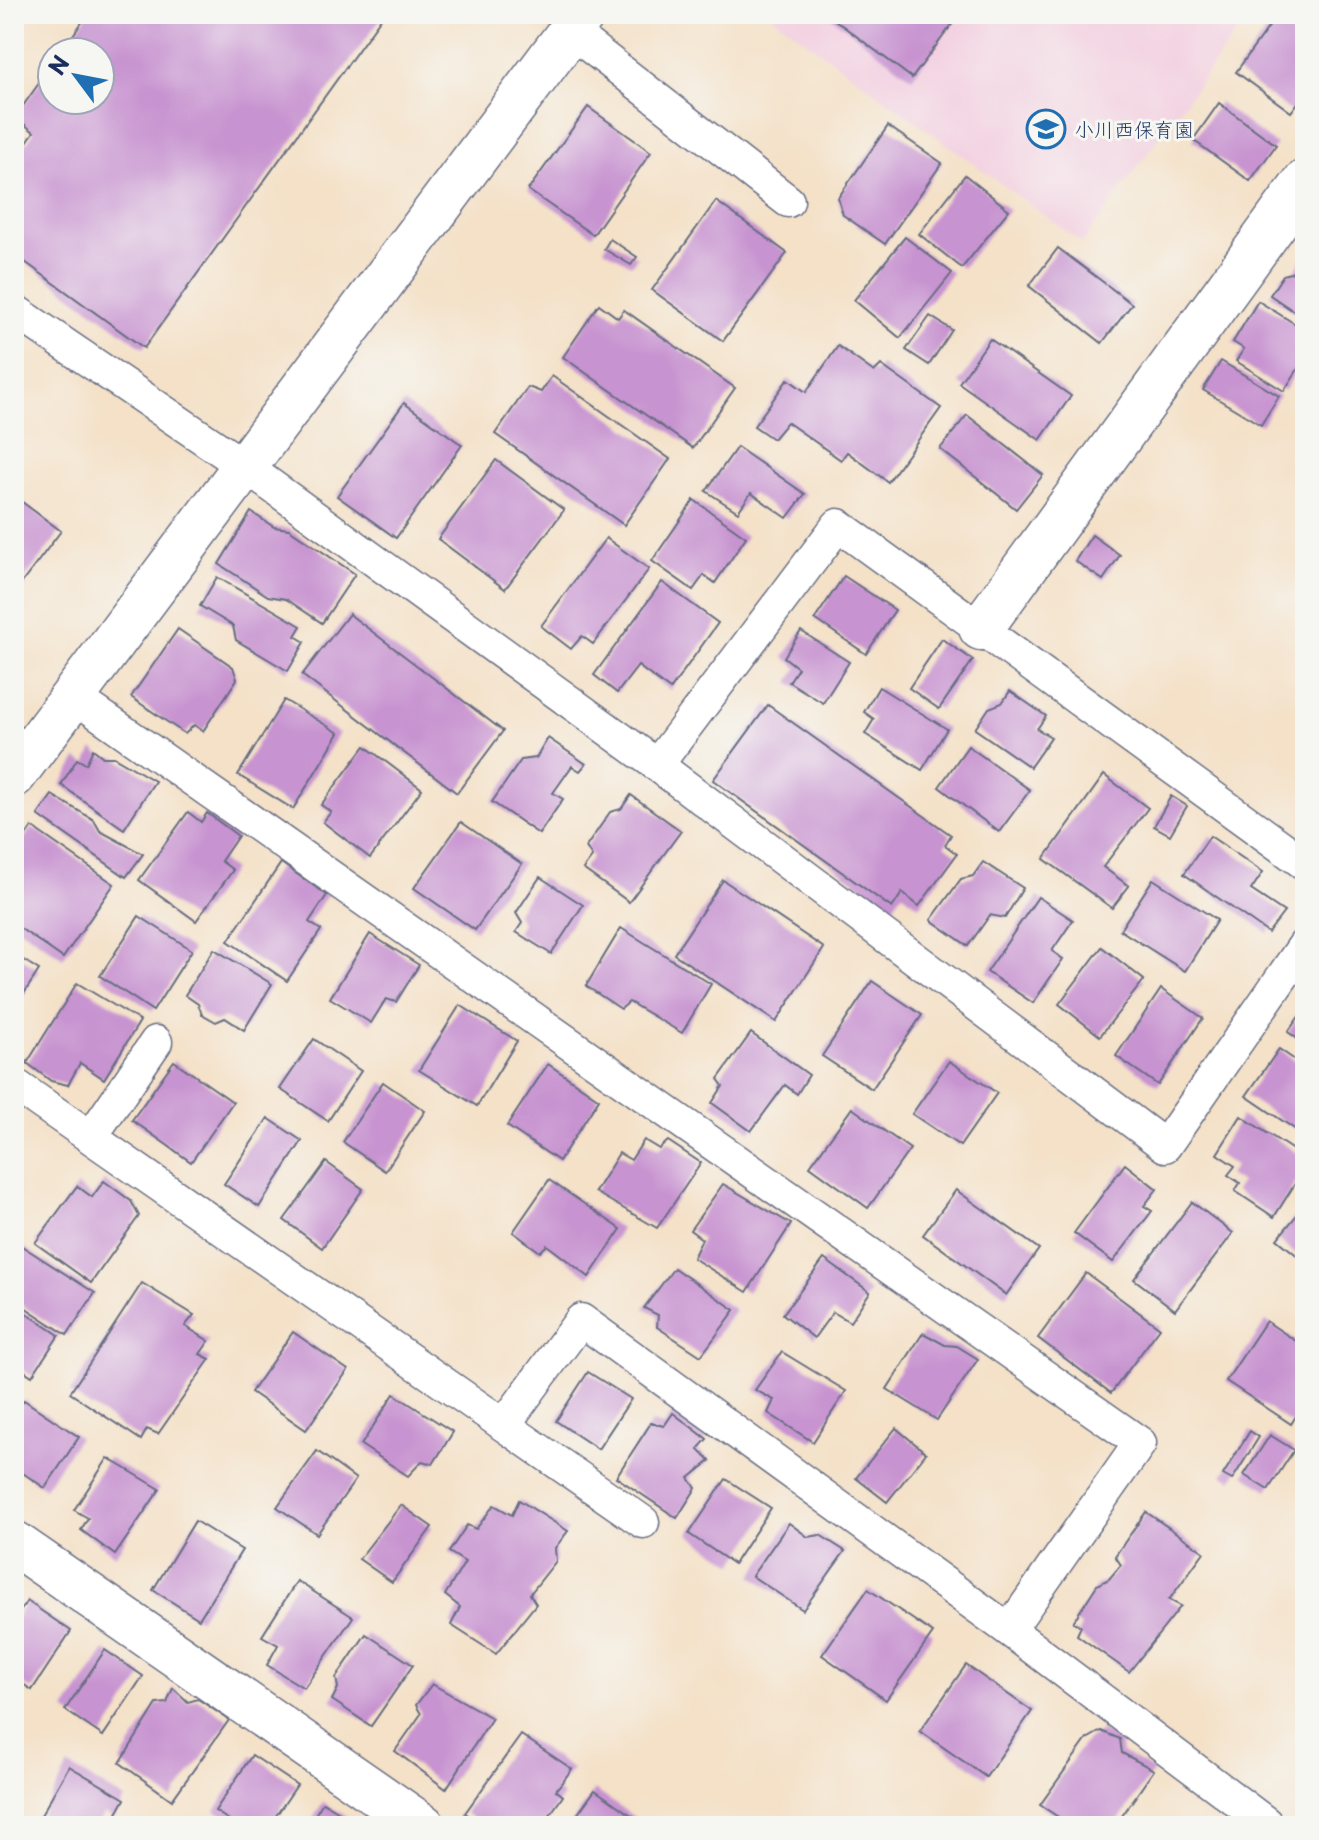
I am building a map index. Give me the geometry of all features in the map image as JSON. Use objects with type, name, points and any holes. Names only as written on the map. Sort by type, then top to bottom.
[{"type":"street","points":[[14,775],[577,22]]},
{"type":"street","points":[[981,628],[1300,200]]},
{"type":"street","points":[[14,1543],[423,1826]]},
{"type":"lane","points":[[577,22],[788,201]]},
{"type":"lane","points":[[14,310],[244,466],[657,765],[1165,1146],[1305,944]]},
{"type":"lane","points":[[657,765],[838,525],[1305,864]]},
{"type":"lane","points":[[73,696],[1140,1443],[1009,1630]]},
{"type":"lane","points":[[91,1137],[156,1042]]},
{"type":"lane","points":[[14,1084],[643,1522]]},
{"type":"lane","points":[[502,1424],[581,1320],[1009,1630],[1266,1823],[1264,1826]]},
{"type":"shaded area","name":"小川西保育園","points":[[769,14],[1250,14],[1082,243]]},
{"type":"building","points":[[88,14],[384,14],[144,348],[14,254],[14,160],[34,132],[15,117],[36,87],[36,116],[116,116],[116,36],[72,36]]},
{"type":"building","points":[[827,14],[949,14],[956,19],[912,78]]},
{"type":"building","points":[[1278,14],[1299,14],[1305,18],[1305,102],[1301,99],[1291,112],[1236,72]]},
{"type":"building","points":[[1219,103],[1276,145],[1250,181],[1193,140]]},
{"type":"building","points":[[588,107],[651,152],[593,235],[528,190]]},
{"type":"building","points":[[888,126],[942,163],[885,244],[843,215],[838,198]]},
{"type":"building","points":[[965,175],[1009,210],[962,268],[919,234]]},
{"type":"building","points":[[716,201],[787,253],[723,341],[652,290]]},
{"type":"building","points":[[905,237],[952,273],[900,338],[854,300]]},
{"type":"building","points":[[610,239],[637,257],[631,265],[604,249]]},
{"type":"building","points":[[1058,248],[1132,304],[1102,343],[1029,286]]},
{"type":"building","points":[[1303,258],[1305,319],[1270,295],[1283,275],[1294,272]]},
{"type":"building","points":[[1258,301],[1305,330],[1305,358],[1284,391],[1236,361],[1244,349],[1233,342]]},
{"type":"building","points":[[599,304],[618,318],[624,310],[735,388],[693,448],[563,357]]},
{"type":"building","points":[[930,316],[952,330],[929,365],[906,350]]},
{"type":"building","points":[[990,339],[1071,396],[1040,440],[959,383]]},
{"type":"building","points":[[838,346],[874,372],[881,365],[941,408],[888,482],[847,452],[841,460],[787,422],[773,439],[754,426],[788,379],[806,392]]},
{"type":"building","points":[[1221,361],[1279,396],[1261,425],[1203,390]]},
{"type":"building","points":[[552,376],[670,459],[624,525],[495,434],[528,387],[541,392]]},
{"type":"building","points":[[404,403],[462,445],[396,538],[337,496]]},
{"type":"building","points":[[967,415],[1043,475],[1016,509],[940,449]]},
{"type":"building","points":[[737,447],[805,494],[787,518],[751,493],[738,512],[706,491]]},
{"type":"building","points":[[496,460],[564,510],[505,589],[438,539]]},
{"type":"building","points":[[14,496],[61,531],[14,593]]},
{"type":"building","points":[[694,500],[746,537],[715,583],[704,575],[693,590],[652,561]]},
{"type":"building","points":[[251,512],[274,527],[289,529],[355,574],[322,623],[286,599],[268,596],[219,564]]},
{"type":"building","points":[[1092,535],[1120,555],[1103,580],[1075,561]]},
{"type":"building","points":[[606,538],[649,569],[593,644],[582,636],[571,649],[541,626]]},
{"type":"building","points":[[844,576],[895,610],[866,654],[815,619]]},
{"type":"building","points":[[217,577],[301,626],[295,636],[305,642],[288,671],[236,640],[233,626],[200,606]]},
{"type":"building","points":[[662,582],[718,623],[670,690],[638,666],[617,693],[594,675]]},
{"type":"building","points":[[349,614],[503,731],[457,793],[302,675]]},
{"type":"building","points":[[178,629],[233,667],[237,679],[203,731],[194,725],[185,734],[131,697]]},
{"type":"building","points":[[801,631],[849,662],[823,703],[789,682],[798,668],[784,657]]},
{"type":"building","points":[[942,639],[973,660],[939,709],[909,688]]},
{"type":"building","points":[[879,687],[947,729],[922,770],[865,734],[874,719],[864,712]]},
{"type":"building","points":[[1010,691],[1046,716],[1037,729],[1051,737],[1030,767],[975,729],[989,708],[1002,703]]},
{"type":"building","points":[[284,700],[339,733],[293,809],[238,775]]},
{"type":"building","points":[[768,705],[951,835],[945,845],[957,854],[919,906],[902,893],[892,908],[713,780]]},
{"type":"building","points":[[548,738],[586,764],[580,771],[572,766],[553,793],[563,799],[539,834],[492,802],[521,760],[536,758]]},
{"type":"building","points":[[365,746],[422,789],[370,858],[323,822],[331,812],[321,805]]},
{"type":"building","points":[[968,746],[1030,790],[999,832],[939,787]]},
{"type":"building","points":[[93,749],[103,757],[114,757],[155,781],[124,829],[61,785],[77,759],[86,764]]},
{"type":"building","points":[[1104,775],[1148,808],[1103,867],[1129,886],[1112,908],[1044,859]]},
{"type":"building","points":[[52,795],[94,820],[100,831],[143,854],[126,877],[38,815]]},
{"type":"building","points":[[631,795],[681,831],[629,902],[583,869],[592,857],[586,847],[610,812],[621,809]]},
{"type":"building","points":[[1171,796],[1187,806],[1170,835],[1154,826]]},
{"type":"building","points":[[188,812],[201,822],[207,813],[238,836],[221,861],[233,870],[196,921],[139,880]]},
{"type":"building","points":[[461,822],[522,864],[475,930],[414,888]]},
{"type":"building","points":[[32,827],[114,884],[63,958],[14,924],[14,853]]},
{"type":"building","points":[[1210,836],[1263,872],[1251,890],[1284,912],[1268,933],[1184,874]]},
{"type":"building","points":[[983,862],[1023,888],[1005,918],[990,915],[968,946],[931,920],[961,879],[973,876]]},
{"type":"building","points":[[281,863],[327,895],[309,922],[321,930],[287,981],[228,941]]},
{"type":"building","points":[[540,877],[583,905],[551,954],[516,932],[522,923],[516,913]]},
{"type":"building","points":[[1153,879],[1217,920],[1185,971],[1120,930]]},
{"type":"building","points":[[723,880],[824,948],[776,1022],[674,954]]},
{"type":"building","points":[[1038,897],[1073,920],[1052,951],[1063,959],[1033,1003],[987,972]]},
{"type":"building","points":[[139,916],[192,950],[153,1011],[100,976]]},
{"type":"building","points":[[621,928],[711,984],[682,1033],[629,1002],[621,1009],[586,986]]},
{"type":"building","points":[[370,934],[419,965],[396,1002],[386,999],[371,1023],[330,998]]},
{"type":"building","points":[[1102,947],[1144,980],[1100,1036],[1059,1004]]},
{"type":"building","points":[[214,949],[272,984],[244,1030],[225,1018],[216,1022],[202,1014],[198,1004],[185,995]]},
{"type":"building","points":[[14,954],[39,970],[14,1009]]},
{"type":"building","points":[[872,981],[922,1015],[872,1089],[822,1056]]},
{"type":"building","points":[[77,983],[140,1021],[104,1079],[80,1063],[68,1085],[51,1081],[27,1063]]},
{"type":"building","points":[[1161,989],[1203,1018],[1158,1085],[1116,1056]]},
{"type":"building","points":[[460,1005],[517,1041],[477,1106],[419,1070]]},
{"type":"building","points":[[1305,1008],[1305,1044],[1288,1032]]},
{"type":"building","points":[[751,1033],[809,1075],[797,1094],[785,1085],[751,1131],[712,1103],[723,1086],[718,1079]]},
{"type":"building","points":[[314,1039],[361,1071],[328,1121],[280,1089]]},
{"type":"building","points":[[1279,1049],[1305,1067],[1305,1136],[1246,1096]]},
{"type":"building","points":[[174,1061],[233,1102],[191,1162],[132,1120]]},
{"type":"building","points":[[949,1061],[997,1093],[960,1146],[912,1114]]},
{"type":"building","points":[[548,1064],[599,1099],[559,1161],[507,1126]]},
{"type":"building","points":[[383,1082],[425,1111],[385,1171],[343,1142]]},
{"type":"building","points":[[852,1108],[910,1149],[868,1208],[810,1166]]},
{"type":"building","points":[[1241,1116],[1305,1158],[1305,1168],[1274,1217],[1235,1191],[1240,1183],[1228,1175],[1235,1166],[1217,1154]]},
{"type":"building","points":[[268,1118],[302,1141],[259,1207],[224,1184]]},
{"type":"building","points":[[644,1140],[659,1149],[668,1141],[701,1163],[657,1228],[595,1192],[619,1153],[631,1160]]},
{"type":"building","points":[[326,1162],[363,1189],[322,1248],[284,1220]]},
{"type":"building","points":[[1125,1164],[1157,1189],[1144,1206],[1152,1211],[1113,1262],[1074,1233]]},
{"type":"building","points":[[549,1180],[621,1229],[589,1277],[547,1245],[540,1252],[513,1232]]},
{"type":"building","points":[[104,1181],[131,1201],[139,1216],[91,1283],[35,1243],[77,1186],[92,1197]]},
{"type":"building","points":[[723,1184],[791,1224],[747,1292],[693,1258],[702,1239],[690,1230]]},
{"type":"building","points":[[956,1190],[1039,1249],[1006,1295],[923,1235]]},
{"type":"building","points":[[1192,1202],[1233,1233],[1175,1310],[1134,1279]]},
{"type":"building","points":[[1305,1205],[1305,1262],[1277,1239]]},
{"type":"building","points":[[14,1241],[95,1293],[67,1335],[14,1300]]},
{"type":"building","points":[[824,1259],[870,1292],[850,1322],[833,1312],[814,1338],[783,1314]]},
{"type":"building","points":[[674,1268],[735,1310],[701,1356],[657,1327],[658,1315],[644,1308]]},
{"type":"building","points":[[1086,1273],[1160,1328],[1111,1393],[1038,1338]]},
{"type":"building","points":[[142,1283],[194,1315],[185,1326],[209,1341],[200,1354],[210,1359],[158,1434],[147,1429],[141,1440],[70,1393]]},
{"type":"building","points":[[14,1305],[59,1335],[32,1376],[14,1364]]},
{"type":"building","points":[[1266,1321],[1305,1347],[1305,1402],[1291,1424],[1226,1381]]},
{"type":"building","points":[[293,1332],[348,1370],[306,1430],[251,1392]]},
{"type":"building","points":[[923,1333],[945,1345],[957,1346],[978,1359],[937,1420],[887,1389]]},
{"type":"building","points":[[782,1352],[846,1391],[813,1442],[768,1413],[774,1400],[755,1390]]},
{"type":"building","points":[[588,1372],[631,1399],[598,1449],[556,1421]]},
{"type":"building","points":[[394,1394],[453,1432],[433,1464],[422,1461],[408,1476],[361,1445]]},
{"type":"building","points":[[24,1400],[79,1437],[45,1488],[14,1467],[14,1416]]},
{"type":"building","points":[[673,1413],[707,1439],[698,1449],[710,1461],[689,1478],[696,1488],[677,1518],[616,1477],[651,1423],[664,1426]]},
{"type":"building","points":[[896,1428],[926,1453],[887,1502],[856,1478]]},
{"type":"building","points":[[1250,1431],[1259,1437],[1232,1480],[1223,1475]]},
{"type":"building","points":[[1270,1435],[1294,1450],[1268,1490],[1244,1475]]},
{"type":"building","points":[[317,1451],[356,1479],[317,1534],[277,1507]]},
{"type":"building","points":[[108,1458],[160,1489],[115,1555],[81,1530],[88,1518],[74,1510]]},
{"type":"building","points":[[726,1479],[771,1508],[734,1564],[689,1534]]},
{"type":"building","points":[[519,1500],[568,1531],[555,1548],[556,1561],[530,1594],[536,1604],[496,1654],[451,1625],[460,1607],[445,1595],[465,1562],[449,1552],[467,1525],[476,1529],[494,1505],[512,1515]]},
{"type":"building","points":[[401,1505],[432,1527],[392,1582],[359,1559]]},
{"type":"building","points":[[1146,1512],[1204,1552],[1169,1600],[1181,1606],[1129,1672],[1077,1635],[1081,1626],[1073,1622],[1097,1585],[1109,1579],[1121,1565],[1115,1556]]},
{"type":"building","points":[[195,1521],[242,1550],[199,1619],[153,1590]]},
{"type":"building","points":[[789,1523],[808,1537],[820,1535],[845,1551],[803,1610],[752,1576]]},
{"type":"building","points":[[297,1581],[353,1617],[304,1688],[267,1665],[278,1645],[262,1636]]},
{"type":"building","points":[[868,1589],[933,1633],[886,1700],[822,1655]]},
{"type":"building","points":[[27,1601],[71,1631],[32,1690],[14,1678],[14,1621]]},
{"type":"building","points":[[366,1634],[413,1665],[371,1726],[332,1700],[338,1688],[336,1678]]},
{"type":"building","points":[[105,1650],[143,1676],[103,1736],[65,1710]]},
{"type":"building","points":[[966,1665],[1032,1711],[986,1777],[920,1731]]},
{"type":"building","points":[[432,1684],[492,1718],[446,1789],[395,1751],[421,1714],[416,1705]]},
{"type":"building","points":[[173,1688],[188,1702],[198,1699],[229,1720],[172,1800],[120,1763],[157,1704],[167,1703]]},
{"type":"building","points":[[1101,1731],[1120,1739],[1122,1753],[1154,1770],[1115,1826],[1072,1826],[1040,1805],[1087,1739]]},
{"type":"building","points":[[521,1735],[572,1769],[556,1790],[563,1796],[542,1826],[484,1826],[465,1813]]},
{"type":"building","points":[[252,1755],[297,1785],[269,1826],[238,1826],[215,1811]]},
{"type":"building","points":[[69,1766],[125,1799],[114,1819],[104,1814],[96,1826],[43,1826],[40,1817]]},
{"type":"building","points":[[595,1790],[647,1826],[569,1826]]},
{"type":"building","points":[[323,1802],[362,1826],[308,1826]]},
{"type":"place","name":"小川西保育園","points":[[1046,129]]}]
